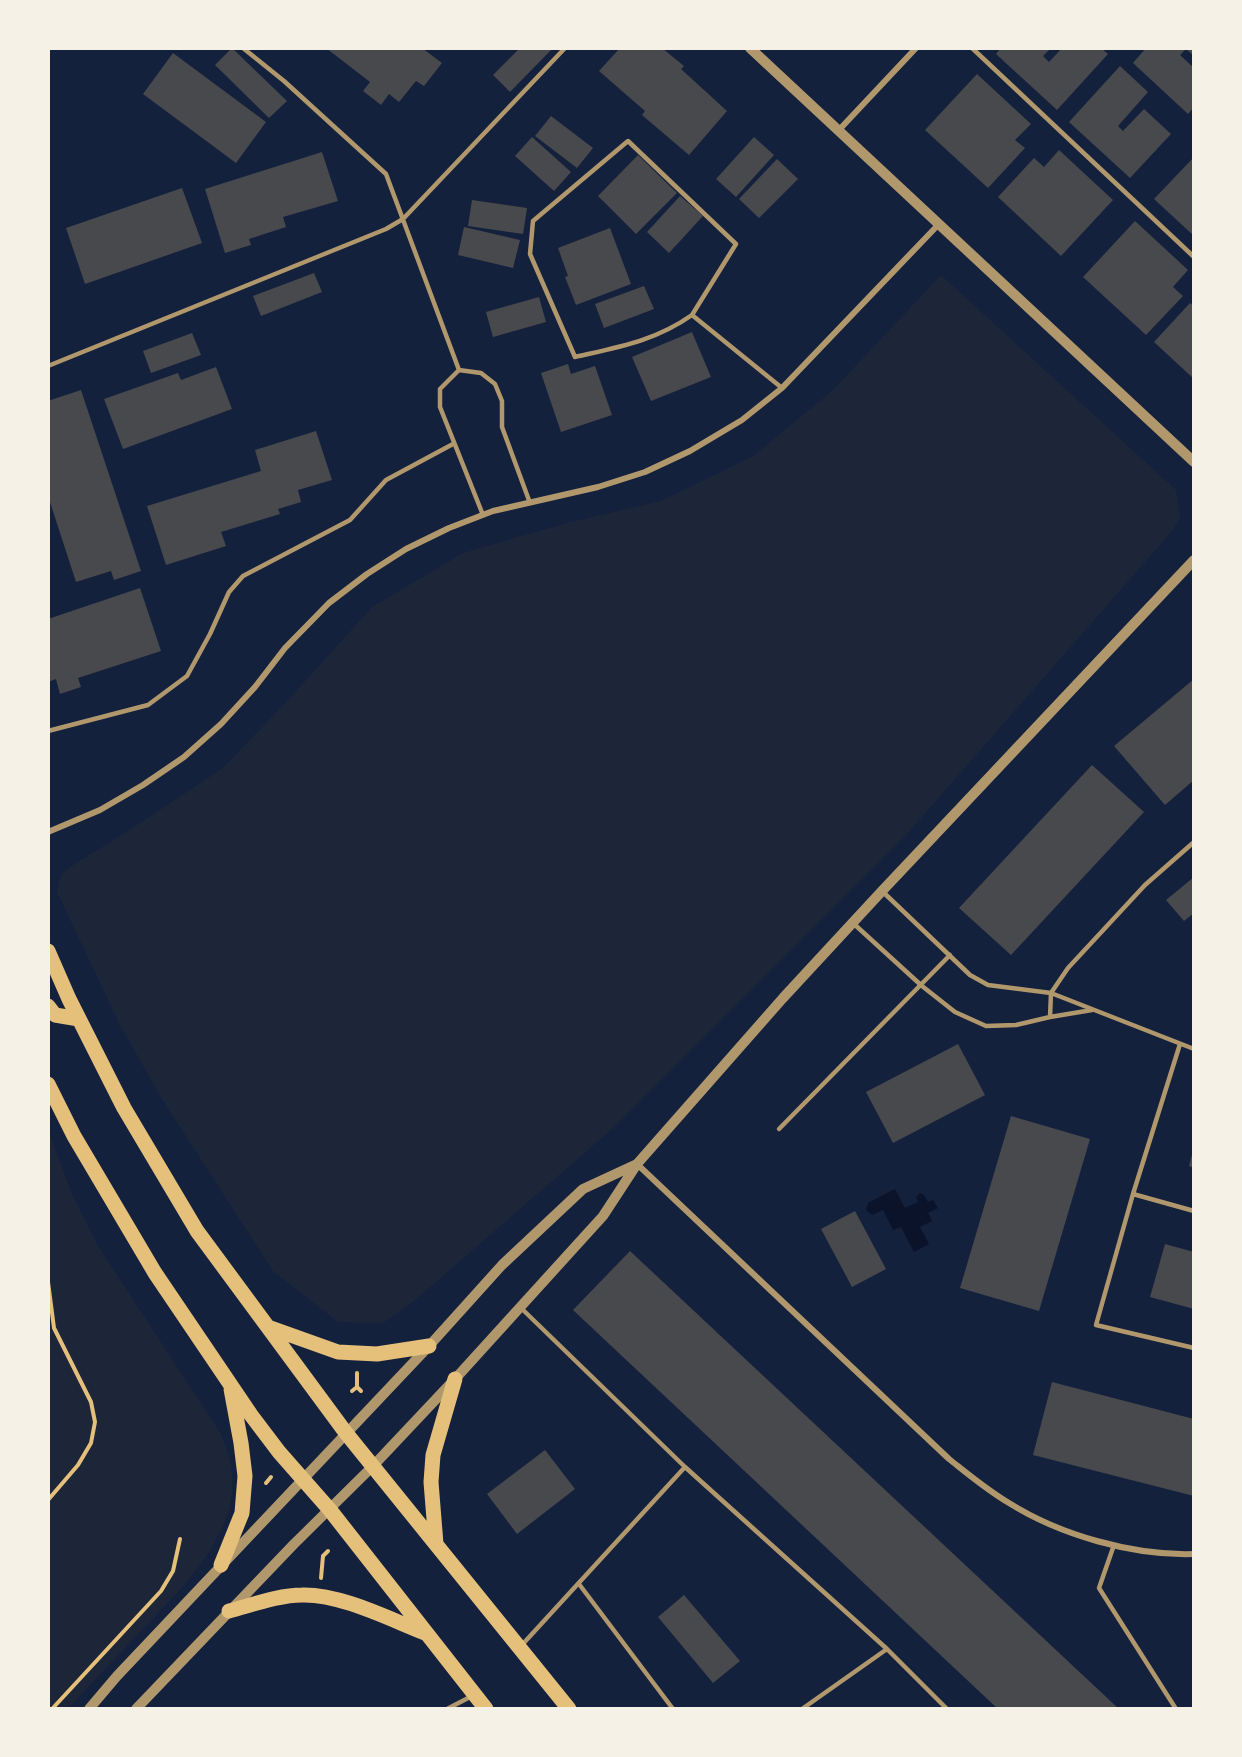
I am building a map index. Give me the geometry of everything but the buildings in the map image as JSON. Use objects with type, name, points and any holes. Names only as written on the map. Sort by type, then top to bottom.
[{"type":"main road","points":[[48,951],[124,1108],[197,1232],[346,1433],[569,1709]]},
{"type":"main road","points":[[48,1006],[55,1015],[80,1019]]},
{"type":"main road","points":[[48,1084],[74,1136],[130,1233],[230,1384],[279,1452],[330,1510],[486,1709]]},
{"type":"main road","points":[[268,1327],[338,1352],[377,1354],[429,1346]]},
{"type":"main road","points":[[436,1544],[431,1482],[433,1455],[455,1379]]},
{"type":"main road","points":[[221,1565],[242,1513],[244,1476],[241,1443],[230,1384]]},
{"type":"main road","points":[[230,1611],[270,1600],[302,1595],[337,1599],[426,1633]]},
{"type":"street","points":[[750,48],[1194,462]]},
{"type":"street","points":[[838,131],[916,48]]},
{"type":"street","points":[[48,832],[100,810],[143,785],[184,757],[221,724],[255,687],[285,648],[329,603],[367,574],[406,549],[449,528],[483,515],[598,488],[654,468],[690,451],[742,420],[782,388],[938,225]]},
{"type":"street","points":[[136,1709],[455,1379],[603,1216],[637,1164],[783,998],[1194,561]]},
{"type":"street","points":[[89,1709],[117,1676],[429,1346],[502,1265],[584,1188],[637,1164]]},
{"type":"street","points":[[637,1164],[949,1459],[978,1483],[1010,1504],[1078,1535],[1151,1552],[1194,1554]]},
{"type":"lane","points":[[243,48],[284,81],[386,174],[459,370]]},
{"type":"lane","points":[[48,366],[386,229],[403,219],[565,48]]},
{"type":"lane","points":[[972,48],[1194,257]]},
{"type":"lane","points":[[628,141],[736,244],[692,315],[674,328],[636,344],[575,357],[530,254],[534,221],[628,141]]},
{"type":"lane","points":[[692,315],[782,388]]},
{"type":"lane","points":[[459,370],[440,389],[440,407],[483,515]]},
{"type":"lane","points":[[459,370],[481,373],[495,384],[502,401],[502,427],[530,503]]},
{"type":"lane","points":[[48,731],[148,705],[187,676],[229,592],[243,576],[350,520],[386,480],[453,444]]},
{"type":"lane","points":[[1050,1017],[1051,993],[1068,968],[1145,885],[1194,842]]},
{"type":"lane","points":[[882,891],[970,975],[988,986],[1051,993],[1194,1049]]},
{"type":"lane","points":[[853,923],[922,986],[955,1012],[986,1026],[1016,1025],[1092,1010]]},
{"type":"lane","points":[[779,1130],[950,956]]},
{"type":"lane","points":[[1180,1044],[1133,1194],[1096,1326],[1194,1348]]},
{"type":"lane","points":[[1133,1194],[1194,1211]]},
{"type":"lane","points":[[519,1306],[685,1467],[887,1649],[947,1709]]},
{"type":"lane","points":[[520,1648],[685,1467]]},
{"type":"lane","points":[[1114,1545],[1099,1588],[1174,1708]]},
{"type":"lane","points":[[579,1584],[674,1709]]},
{"type":"lane","points":[[802,1709],[887,1649]]},
{"type":"lane","points":[[447,1709],[474,1695]]},
{"type":"path","points":[[48,1282],[54,1328],[92,1402],[95,1422],[92,1443],[78,1465],[48,1500]]},
{"type":"path","points":[[357,1365],[357,1387],[361,1391]]},
{"type":"path","points":[[352,1391],[357,1387]]},
{"type":"path","points":[[266,1483],[271,1478]]},
{"type":"path","points":[[52,1709],[161,1591],[173,1571],[180,1539]]},
{"type":"path","points":[[321,1580],[323,1556],[328,1551]]},
{"type":"shaded area","points":[[941,275],[1176,490],[1180,517],[1173,530],[907,834],[611,1130],[414,1301],[383,1323],[338,1322],[273,1271],[160,1096],[119,1023],[57,892],[61,874],[223,768],[372,607],[463,553],[567,523],[661,501],[753,456],[832,391]]},
{"type":"shaded area","points":[[48,1130],[72,1194],[98,1246],[221,1434],[230,1460],[232,1478],[230,1506],[216,1541],[206,1557],[170,1601],[68,1709],[48,1709]]},
{"type":"shaded area","points":[[895,1189],[905,1208],[918,1202],[916,1197],[920,1193],[928,1202],[933,1200],[938,1208],[928,1213],[932,1221],[920,1227],[929,1244],[914,1252],[901,1227],[893,1230],[883,1210],[872,1215],[866,1210],[868,1203]]}]
